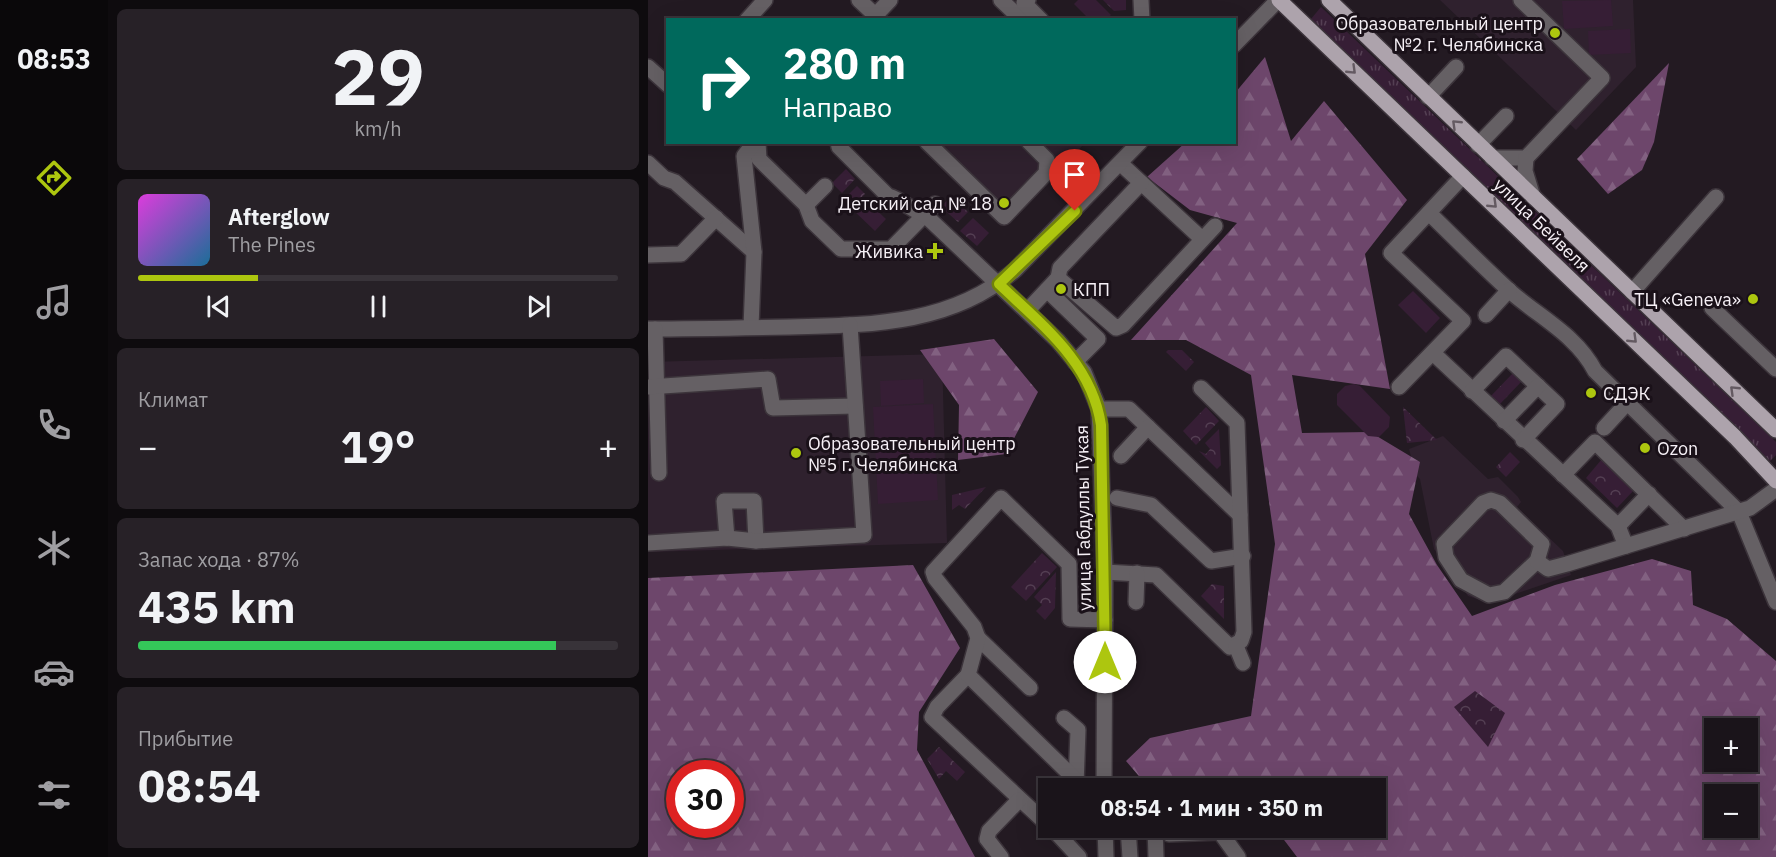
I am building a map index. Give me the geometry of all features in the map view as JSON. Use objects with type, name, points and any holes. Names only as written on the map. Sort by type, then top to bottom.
[{"type":"main road","name":"улица Бейвеля","points":[[1279,0],[1735,437],[1776,481]]},
{"type":"main road","name":"улица Бейвеля","points":[[1329,0],[1776,430]]},
{"type":"street","points":[[859,0],[873,17],[890,0]]},
{"type":"street","points":[[1001,0],[1020,18]]},
{"type":"street","points":[[1028,0],[1024,3],[1039,18]]},
{"type":"street","points":[[1141,0],[1142,18]]},
{"type":"street","points":[[1236,43],[1279,0]]},
{"type":"street","points":[[1521,0],[1602,78],[1526,158],[1526,171],[1533,197]]},
{"type":"street","points":[[749,18],[762,1]]},
{"type":"street","points":[[1428,97],[1456,67]]},
{"type":"street","points":[[650,74],[666,84]]},
{"type":"street","points":[[1478,145],[1506,117]]},
{"type":"street","points":[[751,327],[754,252],[744,156],[755,144]]},
{"type":"street","points":[[757,144],[759,159],[806,205],[812,221],[841,249],[891,249],[930,210]]},
{"type":"street","name":"улица Габдуллы Тукая","points":[[839,144],[845,153],[888,196],[899,199],[910,209],[930,210],[1084,372],[1099,409],[1105,572],[1105,778]]},
{"type":"street","points":[[929,144],[1004,217],[1046,173],[1047,160],[1031,144]]},
{"type":"street","points":[[659,473],[652,387],[651,329],[850,326],[887,323],[932,314],[965,303],[999,284],[1031,255],[1138,144]]},
{"type":"street","points":[[1492,158],[1526,158]]},
{"type":"street","points":[[648,163],[664,178],[675,182],[754,252]]},
{"type":"street","points":[[1120,163],[1202,239]]},
{"type":"street","points":[[1399,387],[1463,321],[1391,253],[1463,176]]},
{"type":"street","points":[[1027,311],[1058,278],[1060,268],[1141,183]]},
{"type":"street","points":[[806,205],[825,186]]},
{"type":"street","points":[[1632,292],[1716,197]]},
{"type":"street","points":[[1429,213],[1509,290],[1543,319],[1556,326],[1587,355],[1595,370],[1739,512],[1776,602]]},
{"type":"street","points":[[648,255],[681,254],[716,218]]},
{"type":"street","points":[[1058,278],[1116,328],[1123,325],[1215,226]]},
{"type":"street","points":[[1047,290],[1098,339],[1075,362]]},
{"type":"street","points":[[1486,315],[1509,290]]},
{"type":"street","points":[[1712,308],[1776,369]]},
{"type":"street","points":[[648,543],[727,538],[756,541],[864,535],[850,326]]},
{"type":"street","points":[[1433,353],[1523,440],[1618,526],[1626,546]]},
{"type":"street","points":[[1472,391],[1506,356],[1557,404],[1523,440]]},
{"type":"street","points":[[652,387],[768,379],[773,408],[855,406]]},
{"type":"street","points":[[1504,421],[1538,386]]},
{"type":"street","points":[[1105,572],[1156,575],[1230,647],[1236,646],[1245,632],[1237,423],[1201,388]]},
{"type":"street","points":[[1604,428],[1627,403]]},
{"type":"street","points":[[1099,409],[1129,409],[1240,515]]},
{"type":"street","points":[[1121,456],[1148,427]]},
{"type":"street","points":[[1563,475],[1595,442],[1684,529]]},
{"type":"street","points":[[1537,561],[1548,569],[1684,529],[1750,508],[1776,489]]},
{"type":"street","points":[[1618,526],[1649,494]]},
{"type":"street","points":[[1030,688],[978,638],[974,627],[935,578],[933,572],[1001,498],[1070,564],[1070,619],[1105,620]]},
{"type":"street","points":[[1117,498],[1151,505],[1210,561],[1243,556]]},
{"type":"street","points":[[1491,500],[1500,503],[1538,538],[1542,544],[1537,561],[1504,592],[1489,595],[1461,580],[1446,557],[1444,544],[1483,503],[1491,500]]},
{"type":"street","points":[[727,538],[724,501],[754,501],[756,541]]},
{"type":"street","points":[[1136,602],[1137,573]]},
{"type":"street","points":[[978,638],[968,675],[937,707],[932,717],[1038,816]]},
{"type":"street","points":[[1236,646],[1244,663]]},
{"type":"street","points":[[968,675],[1069,778]]},
{"type":"street","points":[[1064,718],[1077,730],[1076,778]]},
{"type":"street","points":[[1001,857],[987,839],[990,831],[1019,800]]},
{"type":"street","points":[[1061,838],[1079,857]]},
{"type":"street","points":[[1105,838],[1106,857]]},
{"type":"street","points":[[1129,838],[1130,857]]},
{"type":"street","points":[[1155,838],[1156,857]]},
{"type":"street","points":[[1224,838],[1238,857]]},
{"type":"shaded area","name":"Образовательный центр №2 г. Челябинска","points":[[1440,0],[1633,0],[1636,67],[1576,130]]},
{"type":"shaded area","name":"Детский сад № 18","points":[[919,144],[1084,144],[1005,226]]},
{"type":"shaded area","name":"Образовательный центр №5 г. Челябинска","points":[[942,354],[947,543],[648,552],[648,362]]},
{"type":"shaded area","points":[[1443,436],[1488,479],[1498,477],[1518,497],[1521,502],[1517,507],[1563,551],[1571,575],[1489,603],[1468,596],[1434,549],[1420,479],[1416,475],[1409,449]]},
{"type":"green space","points":[[1078,0],[1096,0],[1111,15],[1107,18],[1088,18],[1074,4]]},
{"type":"green space","points":[[1103,0],[1126,0],[1126,10],[1114,11]]},
{"type":"green space","points":[[1611,0],[1613,26],[1564,29],[1562,1]]},
{"type":"green space","points":[[1321,7],[1776,442],[1776,455],[1770,461],[1311,19]]},
{"type":"green space","points":[[1630,29],[1631,53],[1589,55],[1588,31]]},
{"type":"green space","points":[[1265,57],[1291,141],[1324,101],[1407,200],[1365,254],[1390,389],[1292,375],[1302,433],[1370,432],[1420,462],[1409,514],[1437,565],[1472,616],[1555,585],[1652,559],[1691,571],[1693,605],[1727,619],[1776,661],[1776,857],[1297,857],[1283,838],[1386,838],[1386,778],[1141,778],[1126,761],[1150,738],[1251,716],[1275,544],[1251,375],[1186,340],[1131,340],[1237,223],[1190,210],[1147,177],[1184,144],[1236,144],[1236,92]]},
{"type":"green space","points":[[1669,63],[1654,142],[1642,170],[1608,194],[1577,159]]},
{"type":"green space","points":[[846,169],[855,179],[842,193],[832,183]]},
{"type":"green space","points":[[857,186],[865,194],[852,207],[844,199]]},
{"type":"green space","points":[[951,196],[968,212],[958,222],[941,207]]},
{"type":"green space","points":[[864,198],[886,219],[875,231],[853,210]]},
{"type":"green space","points":[[973,218],[989,233],[977,246],[960,231]]},
{"type":"green space","points":[[1413,291],[1440,318],[1426,333],[1398,305]]},
{"type":"green space","points":[[994,339],[1038,392],[1006,454],[958,460],[959,405],[920,350]]},
{"type":"green space","points":[[1182,350],[1194,362],[1186,371],[1166,352]]},
{"type":"green space","points":[[1514,372],[1523,380],[1498,406],[1489,398]]},
{"type":"green space","points":[[923,379],[924,403],[881,406],[880,381]]},
{"type":"green space","points":[[1354,384],[1360,386],[1390,417],[1389,427],[1379,437],[1368,436],[1337,405],[1337,394],[1345,386]]},
{"type":"green space","points":[[933,404],[938,500],[878,504],[873,407]]},
{"type":"green space","points":[[1206,407],[1219,421],[1196,445],[1183,431]]},
{"type":"green space","points":[[1403,407],[1437,440],[1407,443]]},
{"type":"green space","points":[[1219,429],[1221,465],[1217,469],[1199,451],[1206,454],[1210,449],[1205,443]]},
{"type":"green space","points":[[1510,452],[1520,462],[1506,477],[1496,467]]},
{"type":"green space","points":[[1602,459],[1634,490],[1617,508],[1586,478]]},
{"type":"green space","points":[[986,487],[965,509],[959,505],[952,510],[952,495]]},
{"type":"green space","points":[[1042,553],[1057,567],[1026,601],[1011,587]]},
{"type":"green space","points":[[913,565],[960,648],[919,712],[917,750],[975,857],[648,857],[648,578]]},
{"type":"green space","points":[[1056,572],[1055,608],[1045,620],[1036,611],[1042,605],[1034,597]]},
{"type":"green space","points":[[1212,584],[1224,586],[1224,619],[1201,596]]},
{"type":"green space","points":[[1475,691],[1505,713],[1488,747],[1454,707]]},
{"type":"green space","points":[[939,747],[965,772],[957,781],[946,771],[939,779],[927,759]]},
{"type":"place","name":"Образовательный центр №2 г. Челябинска","points":[[1555,33]]},
{"type":"place","name":"Детский сад № 18","points":[[1004,203]]},
{"type":"place","name":"Живика","points":[[935,251]]},
{"type":"place","name":"КПП","points":[[1061,289]]},
{"type":"place","name":"ТЦ «Geneva»","points":[[1753,299]]},
{"type":"place","name":"СДЭК","points":[[1591,393]]},
{"type":"place","name":"Ozon","points":[[1645,448]]},
{"type":"place","name":"Образовательный центр №5 г. Челябинска","points":[[796,453]]},
{"type":"route","points":[[1075,211],[999,284],[1058,341],[1084,372],[1099,409],[1105,572],[1105,662]]}]
